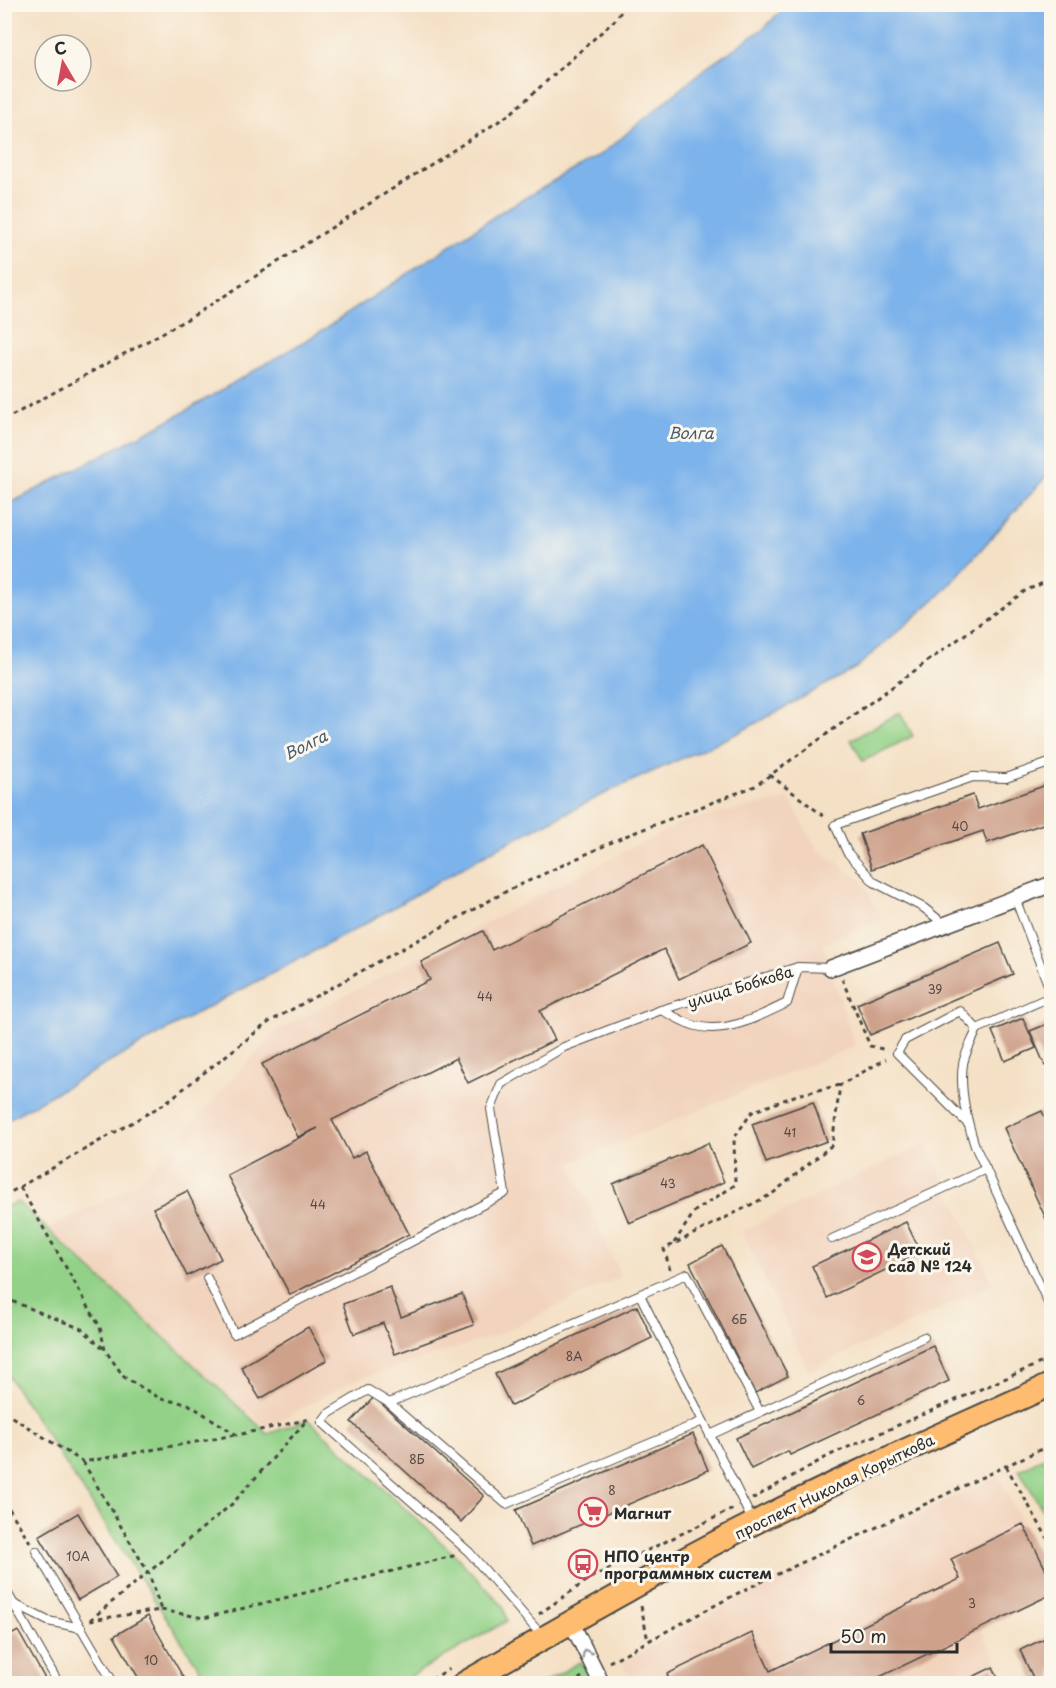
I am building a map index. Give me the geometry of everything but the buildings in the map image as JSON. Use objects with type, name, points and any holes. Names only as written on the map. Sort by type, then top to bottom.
[{"type":"main road","name":"проспект Николая Корыткова","points":[[463,1683],[754,1523],[1052,1384]]},
{"type":"street","name":"улица Бобкова","points":[[834,967],[1052,884]]},
{"type":"street","points":[[571,1622],[598,1677]]},
{"type":"lane","points":[[945,925],[924,908],[874,882],[848,852],[835,825],[973,777],[1006,778],[1052,762]]},
{"type":"lane","points":[[1014,898],[1052,995],[977,1029],[963,1062],[962,1080],[968,1124],[986,1169],[1052,1311]]},
{"type":"lane","points":[[661,1010],[696,1026],[725,1027],[762,1016],[787,1003],[798,967]]},
{"type":"lane","name":"улица Бобкова","points":[[207,1278],[234,1334],[505,1193],[490,1109],[501,1084],[564,1047],[661,1010],[798,967],[834,967]]},
{"type":"lane","points":[[968,1124],[897,1053],[905,1040],[960,1011],[977,1029]]},
{"type":"lane","points":[[832,1239],[986,1169]]},
{"type":"lane","points":[[388,1403],[687,1274],[760,1412]]},
{"type":"lane","points":[[1043,1293],[1052,1289]]},
{"type":"lane","points":[[640,1295],[754,1523]]},
{"type":"lane","points":[[710,1435],[924,1337]]},
{"type":"lane","points":[[544,1638],[469,1552],[322,1422],[328,1414],[368,1390],[388,1403],[506,1504],[703,1421]]},
{"type":"lane","points":[[36,1551],[114,1683]]},
{"type":"lane","points":[[4,1587],[59,1683]]},
{"type":"lane","points":[[14,1604],[48,1621],[81,1628]]},
{"type":"path","points":[[4,420],[193,316],[510,114],[616,19],[626,4]]},
{"type":"path","points":[[4,1196],[164,1104],[268,1022],[507,891],[623,837],[755,786],[1025,591],[1052,579]]},
{"type":"path","points":[[770,776],[835,825]]},
{"type":"path","points":[[834,967],[870,1046],[897,1053]]},
{"type":"path","points":[[674,1244],[695,1211],[735,1185],[735,1138],[752,1112],[797,1095],[840,1085],[897,1053]]},
{"type":"path","points":[[674,1281],[664,1249],[772,1194],[832,1145],[840,1085]]},
{"type":"path","points":[[20,1187],[100,1327],[105,1350]]},
{"type":"path","points":[[4,1298],[82,1329],[105,1350],[124,1377],[161,1399],[188,1404],[237,1435]]},
{"type":"path","points":[[4,1412],[83,1462],[148,1574],[161,1610]]},
{"type":"path","points":[[308,1419],[232,1504],[90,1620],[161,1610],[204,1618],[469,1552]]},
{"type":"path","points":[[83,1462],[237,1435],[308,1419],[322,1422]]},
{"type":"path","points":[[571,1683],[598,1677],[648,1641],[753,1586],[1052,1444]]},
{"type":"path","points":[[1006,1466],[1052,1546]]},
{"type":"path","points":[[4,1501],[36,1551]]},
{"type":"path","points":[[641,1606],[648,1641]]},
{"type":"shaded area","points":[[789,798],[817,849],[862,880],[882,919],[823,944],[855,1046],[570,1163],[621,1276],[496,1336],[352,1381],[268,1427],[218,1387],[49,1228],[137,1184],[276,1031],[682,822]]},
{"type":"shaded area","name":"Детский сад № 124","points":[[926,1143],[993,1284],[808,1371],[742,1231]]},
{"type":"shaded area","points":[[999,1476],[1051,1582],[981,1628],[1007,1683],[633,1683],[622,1662],[745,1596]]},
{"type":"green space","points":[[900,712],[913,736],[863,761],[851,740]]},
{"type":"green space","points":[[18,1202],[268,1434],[308,1419],[454,1554],[503,1606],[507,1621],[399,1683],[209,1683],[5,1371],[5,1207]]},
{"type":"green space","points":[[1051,1454],[1051,1524],[1019,1470]]},
{"type":"green space","points":[[580,1662],[593,1683],[543,1683]]},
{"type":"water","name":"Волга","points":[[787,5],[1051,5],[1051,471],[943,592],[856,668],[738,733],[614,789],[493,850],[356,929],[199,1012],[5,1121],[5,506],[177,416],[320,332],[504,210],[602,154],[706,68],[764,28]]},
{"type":"place","name":"Детский сад № 124","points":[[867,1257]]},
{"type":"place","name":"Магнит","points":[[593,1512]]},
{"type":"place","name":"НПО центр программных систем","points":[[583,1564]]}]
